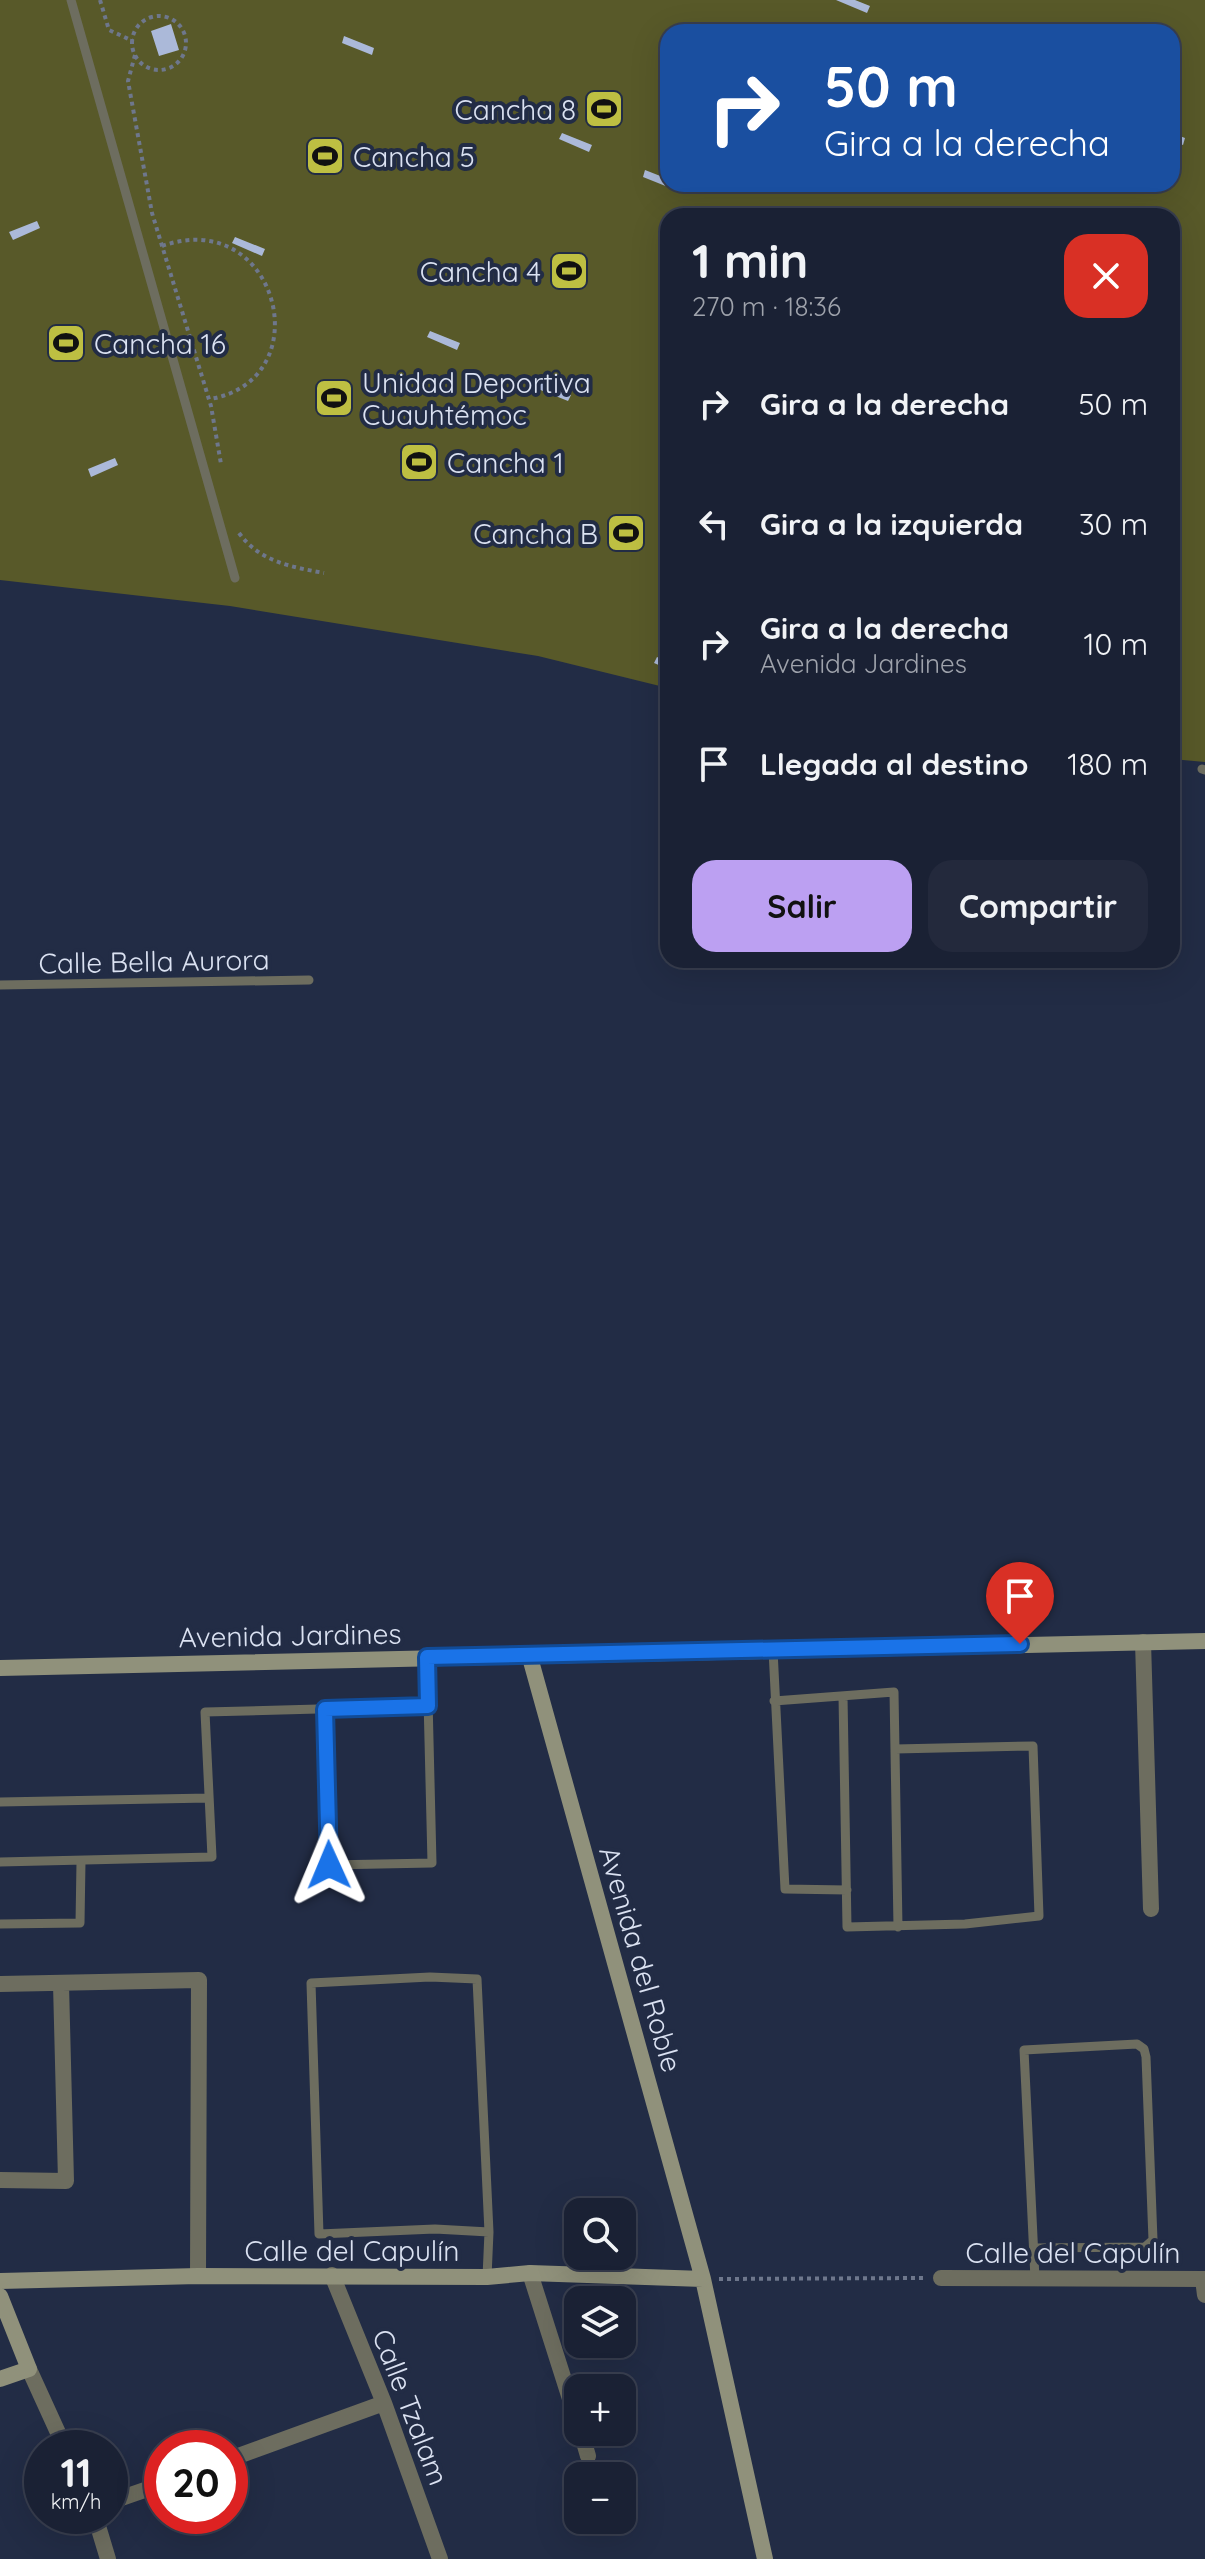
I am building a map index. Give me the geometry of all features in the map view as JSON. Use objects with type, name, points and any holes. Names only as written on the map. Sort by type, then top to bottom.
[{"type":"street","name":"Avenida Jardines","points":[[0,1668],[1205,1641]]},
{"type":"street","points":[[1143,1642],[1151,1909]]},
{"type":"street","name":"Avenida del Roble","points":[[529,1654],[703,2279],[765,2559]]},
{"type":"street","points":[[0,1984],[199,1980],[198,2276]]},
{"type":"street","points":[[0,2166],[0,2180],[66,2181],[61,1984]]},
{"type":"street","points":[[530,2273],[564,2380]]},
{"type":"street","name":"Calle del Capulín","points":[[0,2281],[198,2276],[487,2277],[530,2273],[703,2279]]},
{"type":"street","name":"Calle Tzalam","points":[[332,2275],[384,2403],[440,2559]]},
{"type":"street","name":"Calle del Capulín","points":[[941,2278],[1204,2284]]},
{"type":"street","points":[[0,2296],[57,2430]]},
{"type":"street","points":[[0,2379],[29,2369]]},
{"type":"street","points":[[248,2452],[384,2403]]},
{"type":"street","points":[[585,2446],[588,2456]]},
{"type":"street","points":[[100,2534],[108,2559]]},
{"type":"lane","points":[[71,0],[235,578]]},
{"type":"lane","name":"Calle Bella Aurora","points":[[0,985],[309,980]]},
{"type":"lane","points":[[773,1650],[785,1889],[847,1890]]},
{"type":"lane","points":[[325,1709],[329,1865],[432,1863],[427,1657]]},
{"type":"lane","points":[[774,1701],[894,1692],[898,1927]]},
{"type":"lane","points":[[843,1696],[847,1927],[898,1927],[1039,1916],[1033,1746],[895,1749]]},
{"type":"lane","points":[[0,1862],[212,1857],[205,1712],[428,1706]]},
{"type":"lane","points":[[0,1802],[209,1798]]},
{"type":"lane","points":[[0,1924],[80,1923],[81,1862]]},
{"type":"lane","points":[[487,2277],[489,2232],[477,1979],[430,1977],[311,1983],[319,2234],[435,2229],[489,2232]]},
{"type":"lane","points":[[1035,2248],[1145,2247],[1153,2240],[1146,2057],[1144,2049],[1137,2044],[1024,2050],[1035,2279]]},
{"type":"path","points":[[100,0],[109,30],[133,41]]},
{"type":"path","points":[[135,55],[153,69],[171,67],[185,50],[186,39],[178,24],[162,16],[144,21],[133,41],[135,55],[128,81],[152,213],[210,399],[223,477]]},
{"type":"path","points":[[162,246],[198,239],[225,245],[249,259],[267,281],[274,300],[276,328],[269,356],[252,379],[224,397],[210,399]]},
{"type":"path","points":[[236,529],[249,547],[283,565],[324,573]]},
{"type":"path","points":[[703,2279],[941,2278]]},
{"type":"shaded area","name":"Unidad Deportiva Cuauhtémoc","points":[[0,0],[1205,0],[1205,762],[1180,760],[1180,208],[660,208],[660,686],[538,656],[230,606],[0,580]]},
{"type":"building","points":[[836,0],[855,0],[870,6],[867,13]]},
{"type":"building","points":[[171,24],[179,50],[159,56],[151,31]]},
{"type":"building","points":[[344,36],[374,48],[372,55],[342,43]]},
{"type":"building","points":[[562,133],[592,145],[589,152],[559,139]]},
{"type":"building","points":[[645,170],[660,176],[660,184],[643,177]]},
{"type":"building","points":[[37,221],[40,228],[13,240],[9,232]]},
{"type":"building","points":[[235,237],[265,249],[262,256],[232,243]]},
{"type":"building","points":[[430,331],[460,343],[457,350],[427,337]]},
{"type":"building","points":[[541,382],[571,395],[568,401],[538,389]]},
{"type":"building","points":[[115,458],[118,465],[91,477],[88,469]]},
{"type":"place","name":"Cancha 8","points":[[604,109]]},
{"type":"place","name":"Cancha 5","points":[[325,156]]},
{"type":"place","name":"Cancha 4","points":[[569,271]]},
{"type":"place","name":"Cancha 16","points":[[66,343]]},
{"type":"place","name":"Unidad Deportiva Cuauhtémoc","points":[[334,398]]},
{"type":"place","name":"Cancha 1","points":[[419,462]]},
{"type":"place","name":"Cancha B","points":[[626,533]]},
{"type":"route","points":[[329,1865],[325,1709],[428,1706],[427,1657],[1020,1644]]}]
